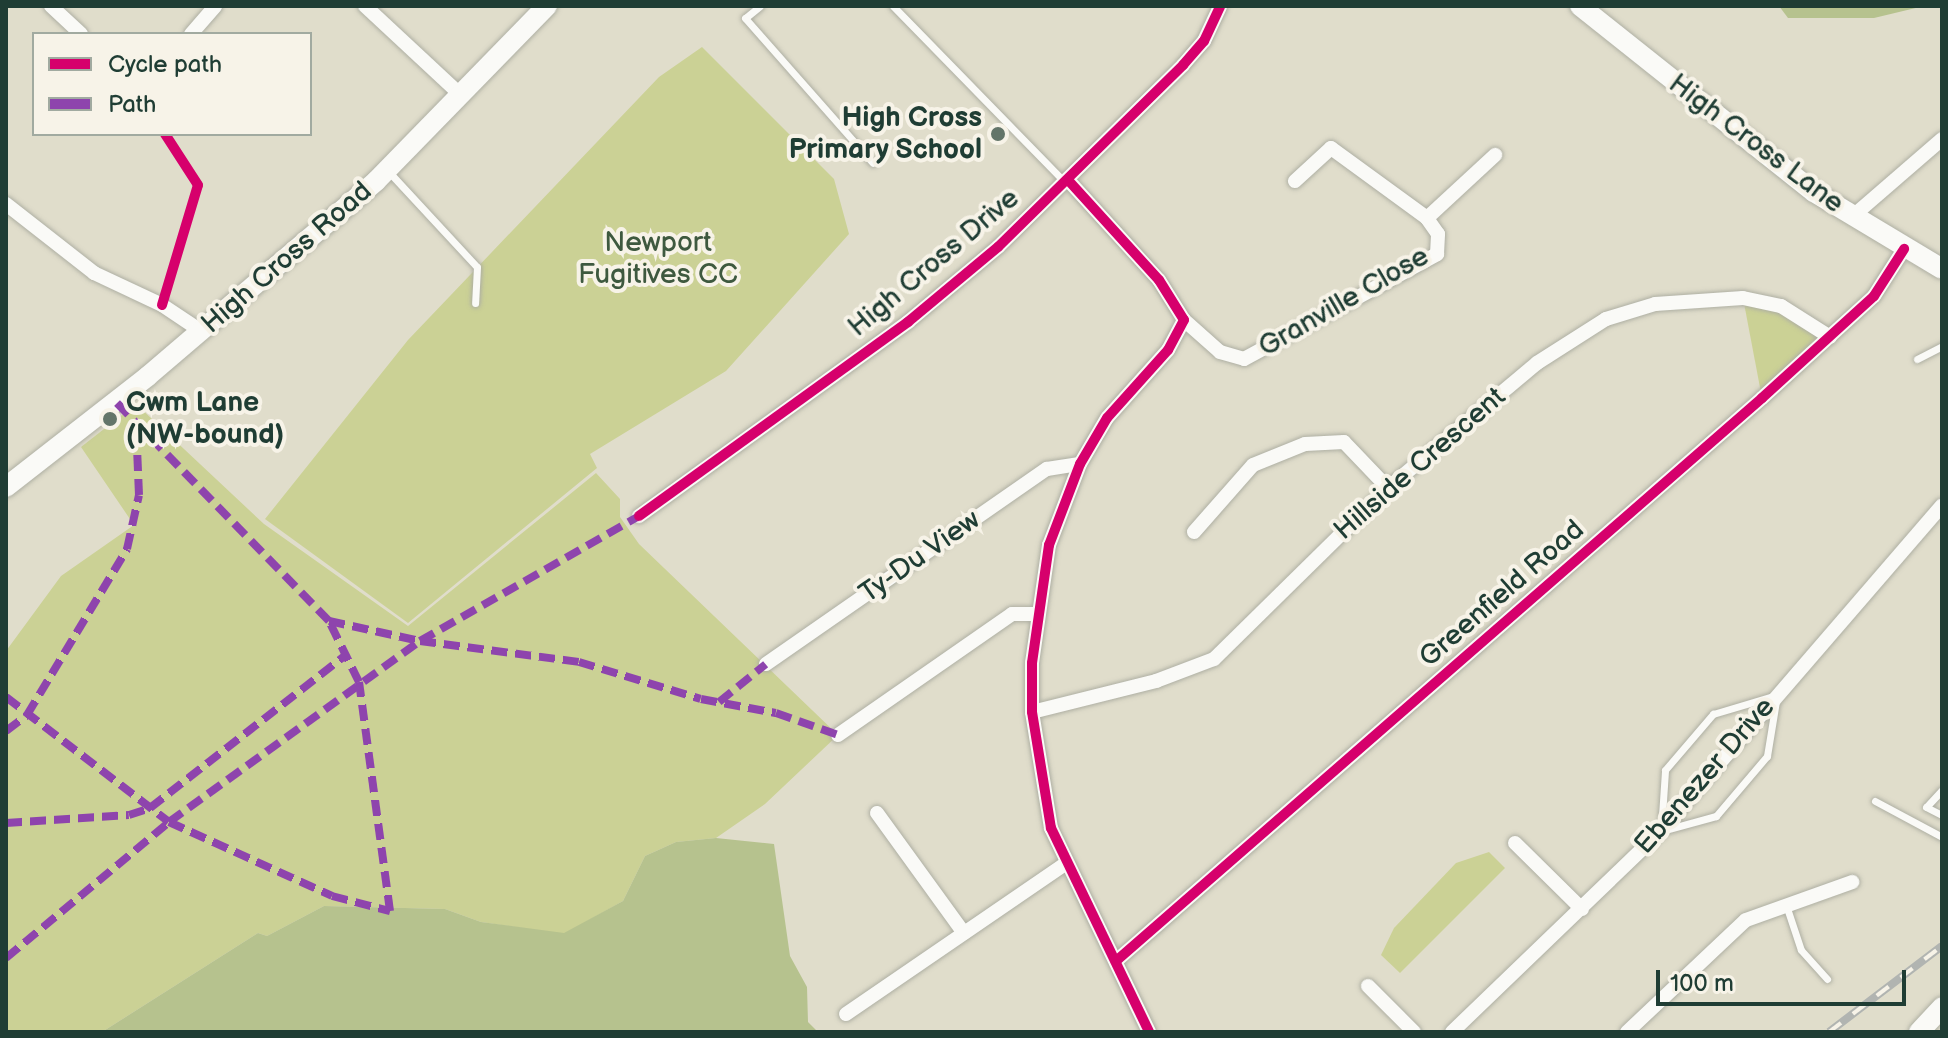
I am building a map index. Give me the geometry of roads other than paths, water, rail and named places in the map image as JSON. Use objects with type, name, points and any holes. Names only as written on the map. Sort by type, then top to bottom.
[{"type":"main road","name":"High Cross Road","points":[[6,487],[201,331],[387,170],[547,6]]},
{"type":"main road","name":"High Cross Lane","points":[[1580,6],[1750,144],[1852,217],[1942,269]]},
{"type":"main road","points":[[1919,1032],[1942,1007]]},
{"type":"street","points":[[51,6],[79,32]]},
{"type":"street","points":[[193,32],[215,6]]},
{"type":"street","points":[[365,6],[462,96]]},
{"type":"street","name":"High Cross Drive","points":[[639,516],[908,322],[1067,181],[1183,65],[1204,41],[1220,6]]},
{"type":"street","points":[[1852,217],[1942,139]]},
{"type":"street","name":"Granville Close","points":[[1184,320],[1231,359],[1264,352],[1437,254],[1438,234],[1427,218],[1331,148],[1295,181]]},
{"type":"street","name":"Granville Close","points":[[1427,218],[1495,155]]},
{"type":"street","points":[[1067,181],[1159,280],[1184,320],[1168,350],[1107,418],[1080,464],[1049,545],[1035,614],[1032,712],[1042,790],[1065,864],[1149,1032]]},
{"type":"street","points":[[6,204],[94,273],[162,305],[201,331]]},
{"type":"street","name":"Greenfield Road","points":[[1116,961],[1830,337],[1874,296],[1904,249]]},
{"type":"street","name":"Hillside Crescent","points":[[1032,712],[1156,681],[1214,659],[1388,488],[1537,363],[1581,331],[1628,310],[1743,298],[1781,306],[1830,337]]},
{"type":"street","points":[[1194,532],[1253,465],[1305,444],[1331,439],[1344,442],[1388,488]]},
{"type":"street","name":"Ty-Du View","points":[[766,664],[1047,469],[1080,464]]},
{"type":"street","name":"Ebenezer Drive","points":[[1452,1032],[1661,831],[1942,505]]},
{"type":"street","points":[[838,735],[1012,614],[1035,614]]},
{"type":"street","points":[[877,813],[964,933]]},
{"type":"street","points":[[1515,843],[1582,909]]},
{"type":"street","points":[[846,1014],[1065,864]]},
{"type":"street","points":[[1627,1032],[1746,920],[1852,882]]},
{"type":"street","points":[[1368,986],[1414,1032]]},
{"type":"lane","points":[[760,6],[745,18],[873,163]]},
{"type":"lane","points":[[893,6],[1067,181]]},
{"type":"lane","points":[[387,170],[477,267],[475,303]]},
{"type":"lane","points":[[1917,359],[1942,346]]},
{"type":"lane","points":[[1777,695],[1767,756],[1716,816],[1661,831],[1665,770],[1703,725],[1713,714],[1777,695]]},
{"type":"lane","points":[[1942,790],[1926,807],[1942,815]]},
{"type":"lane","points":[[1875,801],[1942,837]]},
{"type":"lane","points":[[1786,905],[1801,950],[1827,979]]},
{"type":"railway","points":[[1829,1032],[1942,946]]},
{"type":"place","name":"High Cross Primary School","points":[[998,134]]},
{"type":"place","name":"Cwm Lane (NW-bound)","points":[[110,419]]},
{"type":"park label","name":"Newport Fugitives CC","points":[[658,259]]}]
